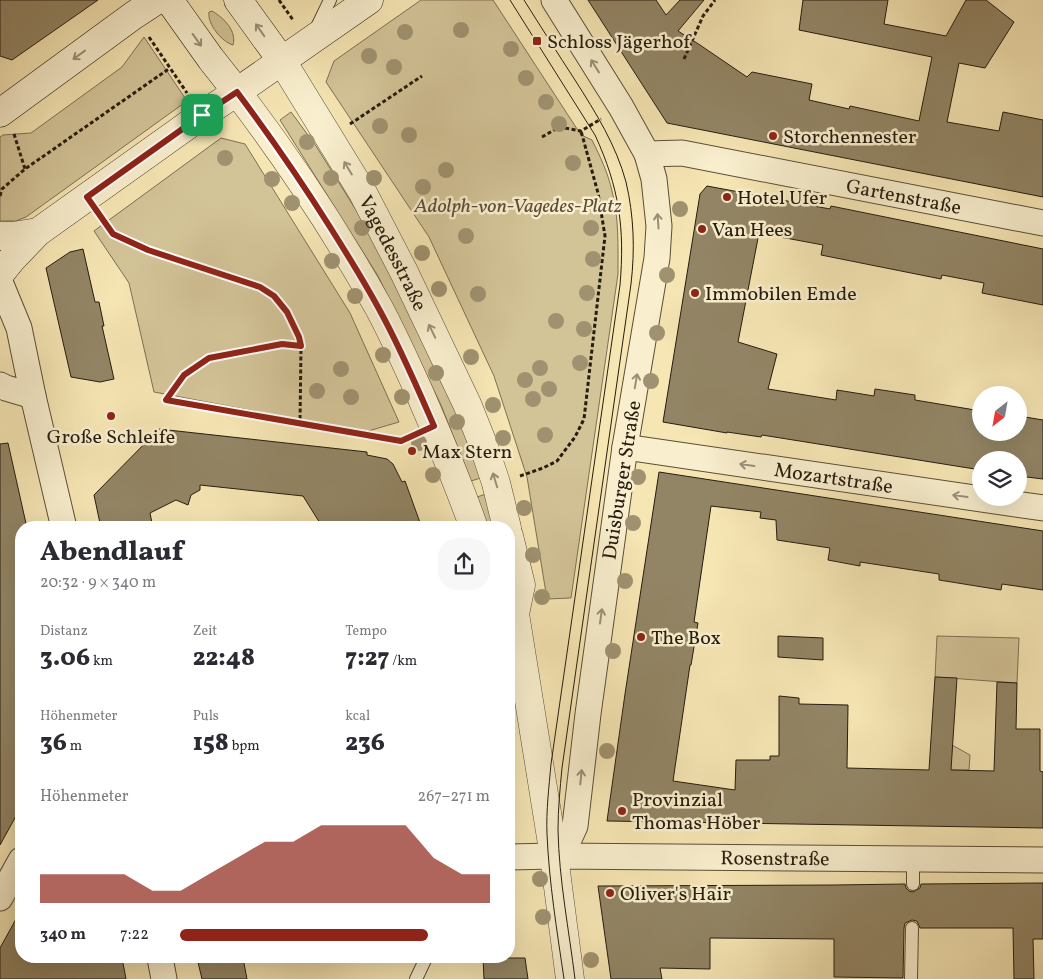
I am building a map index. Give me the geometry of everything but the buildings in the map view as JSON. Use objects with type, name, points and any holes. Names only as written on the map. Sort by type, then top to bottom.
[{"type":"street","points":[[4,110],[157,0]]},
{"type":"street","name":"Vagedesstraße","points":[[169,0],[211,59],[263,126],[303,185],[380,309],[403,355],[434,426],[471,521]]},
{"type":"street","name":"Vagedesstraße","points":[[238,0],[282,61],[363,193],[467,404],[496,483],[505,521]]},
{"type":"street","points":[[0,274],[38,232],[202,115],[369,0]]},
{"type":"street","name":"Duisburger Straße","points":[[554,0],[621,107],[646,154],[654,179],[658,226],[657,258],[625,447],[588,714],[575,826],[570,837],[554,856]]},
{"type":"street","name":"Gartenstraße","points":[[646,154],[682,153],[1043,223]]},
{"type":"street","points":[[0,236],[38,232]]},
{"type":"street","points":[[0,282],[19,328],[62,521]]},
{"type":"street","points":[[0,385],[33,396]]},
{"type":"street","name":"Mozartstraße","points":[[625,447],[1043,508]]},
{"type":"street","points":[[515,560],[521,585],[515,602]]},
{"type":"street","points":[[515,628],[554,856],[570,979]]},
{"type":"street","name":"Rosenstraße","points":[[515,857],[1043,860]]},
{"type":"street","points":[[0,898],[15,871]]},
{"type":"street","points":[[161,963],[164,979]]},
{"type":"lane","points":[[310,42],[330,0]]},
{"type":"lane","points":[[913,859],[913,884]]},
{"type":"lane","points":[[911,979],[912,928]]},
{"type":"lane","points":[[416,979],[424,963]]},
{"type":"path","points":[[684,59],[703,16],[715,0]]},
{"type":"path","points":[[148,35],[191,98]]},
{"type":"path","points":[[0,196],[2,189],[24,169],[170,68]]},
{"type":"path","points":[[330,138],[422,76]]},
{"type":"path","points":[[4,110],[24,169]]},
{"type":"path","points":[[496,483],[557,461],[575,437],[584,419],[605,236],[598,193],[581,131],[560,127],[542,137]]},
{"type":"path","points":[[87,197],[113,234],[148,250],[260,287],[274,296],[287,312],[299,337],[301,346],[300,424]]},
{"type":"path","points":[[301,346],[282,344],[209,358],[184,375],[166,400],[401,441],[434,426]]},
{"type":"green space","name":"Adolph-von-Vagedes-Platz","points":[[421,0],[493,0],[581,135],[592,140],[604,165],[610,184],[617,222],[618,274],[571,598],[547,599],[527,477],[494,376],[429,237],[326,82],[334,61]]},
{"type":"green space","points":[[212,11],[228,25],[233,35],[233,45],[216,32],[209,17],[209,12]]},
{"type":"green space","points":[[144,37],[187,101],[26,217],[16,221],[0,221],[0,137],[3,135],[31,133],[122,67]]},
{"type":"green space","points":[[291,112],[316,146],[402,288],[484,477],[471,481],[441,405],[378,276],[280,120]]},
{"type":"green space","points":[[221,138],[245,144],[350,313],[399,422],[365,432],[154,392],[129,283],[94,231]]},
{"type":"green space","points":[[489,493],[495,521],[485,521],[477,497]]},
{"type":"green space","points":[[937,636],[1019,638],[1017,683],[935,677]]},
{"type":"green space","points":[[931,742],[952,745],[970,755],[969,770],[931,770]]},
{"type":"tram line","points":[[510,0],[595,135],[610,172],[621,226],[620,285],[551,764],[548,799],[547,834],[550,870],[564,979]]},
{"type":"tram line","points":[[524,0],[611,142],[626,182],[633,233],[631,284],[559,799],[560,867],[575,979]]},
{"type":"place","name":"Schloss Jägerhof","points":[[537,41]]},
{"type":"place","name":"Storchennester","points":[[773,136]]},
{"type":"place","name":"Hotel Ufer","points":[[727,197]]},
{"type":"place","name":"Van Hees","points":[[702,229]]},
{"type":"place","name":"Immobilen Emde","points":[[695,293]]},
{"type":"place","name":"Große Schleife","points":[[111,416]]},
{"type":"place","name":"Max Stern","points":[[412,451]]},
{"type":"place","name":"The Box","points":[[641,637]]},
{"type":"place","name":"Provinzial Thomas Höber","points":[[622,811]]},
{"type":"place","name":"Oliver's Hair","points":[[610,893]]},
{"type":"route","points":[[237,92],[263,126],[303,185],[380,309],[403,355],[434,426],[401,441],[166,400],[184,375],[209,358],[282,344],[301,346],[299,337],[287,312],[274,296],[260,287],[148,250],[113,234],[87,197],[202,115],[237,92]]}]
